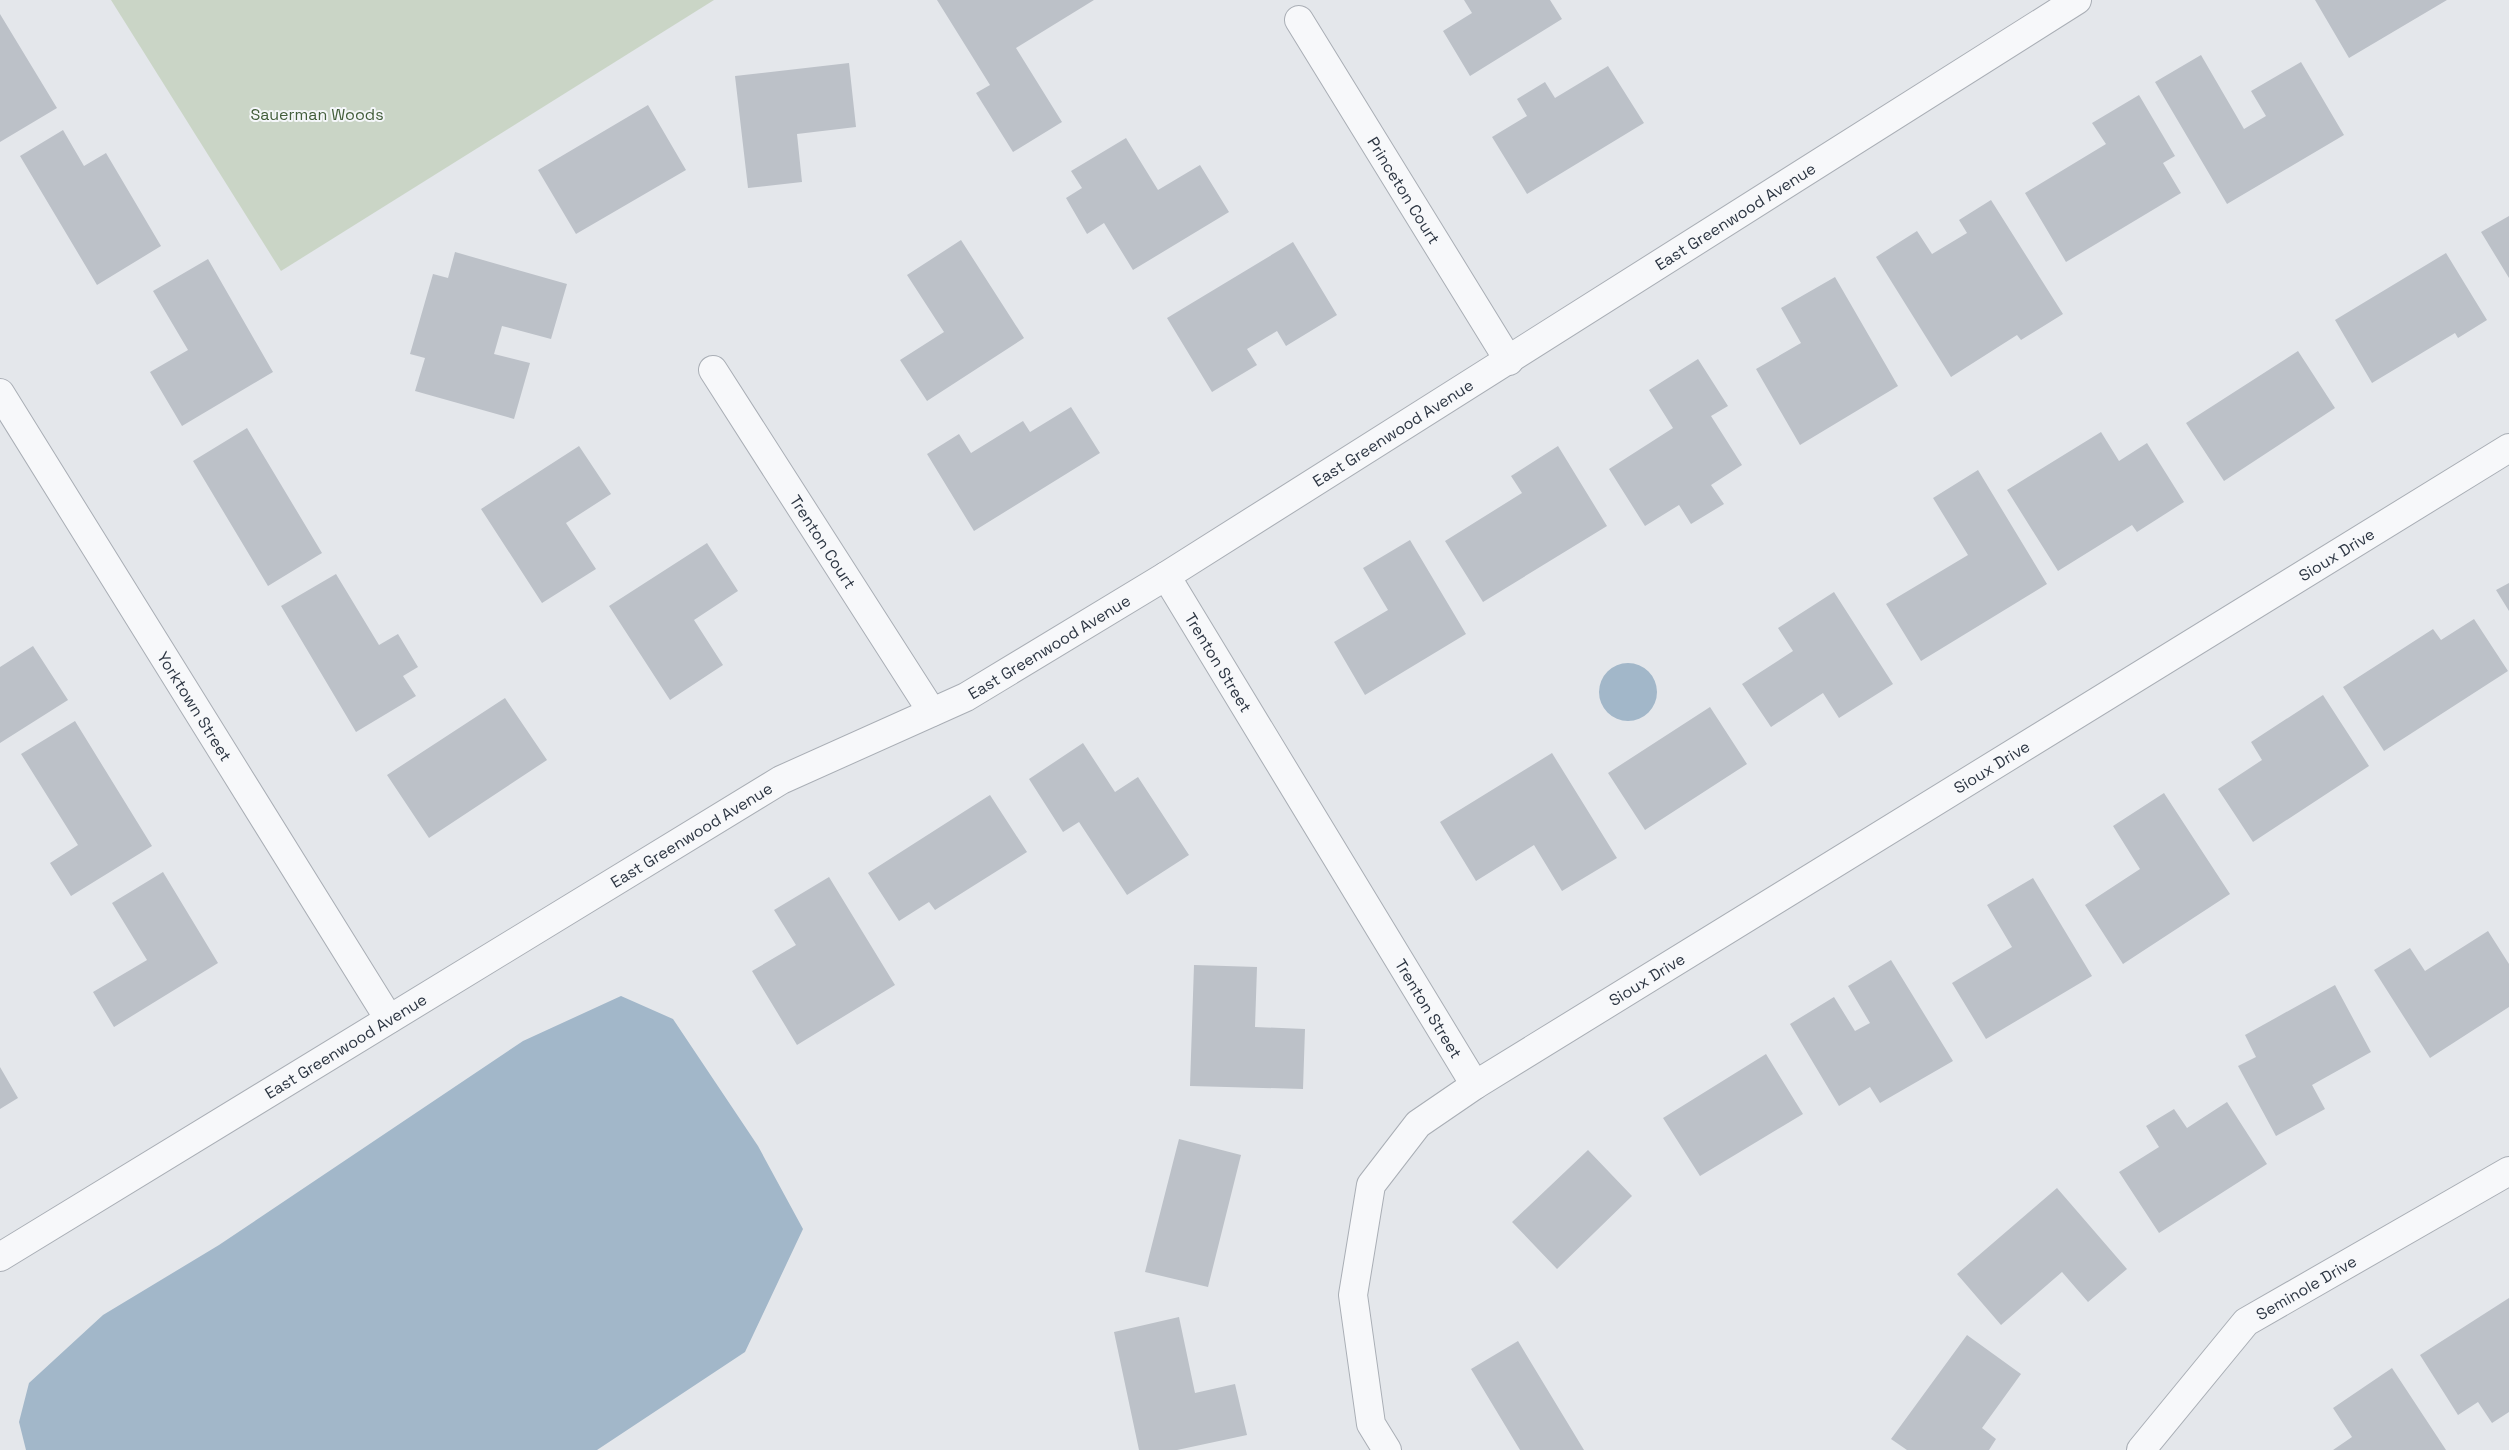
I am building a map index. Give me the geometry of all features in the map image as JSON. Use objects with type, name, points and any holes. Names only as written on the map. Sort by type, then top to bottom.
[{"type":"street","name":"East Greenwood Avenue","points":[[0,1256],[781,780],[966,697],[1166,576],[1509,361],[2077,0]]},
{"type":"street","name":"Princeton Court","points":[[1299,20],[1509,361]]},
{"type":"street","name":"Trenton Court","points":[[713,370],[932,712]]},
{"type":"street","name":"Yorktown Street","points":[[0,393],[389,1019]]},
{"type":"street","name":"Sioux Drive","points":[[1475,1085],[2509,448]]},
{"type":"street","name":"Trenton Street","points":[[1166,576],[1475,1085]]},
{"type":"street","points":[[1387,1450],[1371,1424],[1352,1295],[1371,1185],[1418,1124],[1475,1085]]},
{"type":"street","name":"Seminole Drive","points":[[2141,1450],[2246,1322],[2509,1171]]},
{"type":"green space","name":"Sauerman Woods","points":[[111,0],[714,0],[281,271]]},
{"type":"water","points":[[1628,663],[1644,668],[1652,676],[1657,692],[1652,708],[1644,716],[1628,721],[1612,716],[1604,708],[1599,692],[1604,676],[1612,668]]},
{"type":"water","points":[[621,996],[673,1019],[758,1146],[803,1229],[745,1352],[597,1450],[26,1450],[19,1422],[29,1383],[103,1315],[219,1245],[523,1041]]},
{"type":"building","points":[[937,0],[1094,0],[1016,48],[1062,122],[1013,152],[976,93],[990,85]]},
{"type":"building","points":[[1464,0],[1550,0],[1562,19],[1470,76],[1443,31],[1472,13]]},
{"type":"building","points":[[2315,0],[2447,0],[2349,58]]},
{"type":"building","points":[[0,14],[57,108],[0,142]]},
{"type":"building","points":[[2201,55],[2244,129],[2266,116],[2251,91],[2301,62],[2344,135],[2227,204],[2155,82]]},
{"type":"building","points":[[849,63],[856,127],[797,134],[802,182],[748,188],[735,76]]},
{"type":"building","points":[[1608,66],[1644,123],[1527,194],[1492,137],[1527,116],[1517,99],[1545,82],[1555,98]]},
{"type":"building","points":[[2139,95],[2175,156],[2163,163],[2181,193],[2066,262],[2025,193],[2106,144],[2092,123]]},
{"type":"building","points":[[648,105],[686,170],[576,234],[538,170]]},
{"type":"building","points":[[63,130],[84,166],[106,153],[161,246],[97,285],[20,156]]},
{"type":"building","points":[[1126,138],[1158,190],[1200,165],[1229,212],[1133,270],[1104,223],[1087,234],[1066,198],[1082,188],[1071,171]]},
{"type":"building","points":[[1991,200],[2063,314],[2021,340],[2017,335],[1951,377],[1876,257],[1917,231],[1932,254],[1967,233],[1959,220]]},
{"type":"building","points":[[2509,216],[2509,278],[2481,232]]},
{"type":"building","points":[[961,240],[1024,338],[927,401],[900,360],[944,332],[907,275]]},
{"type":"building","points":[[1293,242],[1337,315],[1286,346],[1277,331],[1247,349],[1257,365],[1212,392],[1167,318]]},
{"type":"building","points":[[455,252],[567,284],[551,339],[502,326],[494,354],[530,363],[514,419],[415,391],[425,358],[410,354],[433,274],[448,278]]},
{"type":"building","points":[[2446,253],[2487,320],[2458,338],[2455,333],[2372,383],[2335,320]]},
{"type":"building","points":[[208,259],[273,372],[182,426],[150,372],[188,350],[153,291]]},
{"type":"building","points":[[1835,277],[1898,386],[1800,445],[1756,369],[1801,343],[1781,308]]},
{"type":"building","points":[[2298,351],[2335,408],[2224,481],[2186,423]]},
{"type":"building","points":[[1698,359],[1728,406],[1711,416],[1742,465],[1711,485],[1724,504],[1691,524],[1679,505],[1645,526],[1609,469],[1673,428],[1649,390]]},
{"type":"building","points":[[1071,407],[1100,453],[974,531],[927,454],[959,434],[971,453],[1023,421],[1030,432]]},
{"type":"building","points":[[247,428],[322,553],[268,586],[193,461]]},
{"type":"building","points":[[2101,432],[2119,461],[2147,443],[2184,502],[2137,532],[2132,525],[2058,571],[2007,490]]},
{"type":"building","points":[[579,446],[611,494],[566,523],[596,569],[542,603],[481,509]]},
{"type":"building","points":[[1558,446],[1607,526],[1483,602],[1445,541],[1522,493],[1511,476]]},
{"type":"building","points":[[1978,470],[2047,584],[1921,661],[1886,604],[1968,555],[1933,498]]},
{"type":"building","points":[[1410,540],[1466,634],[1365,695],[1334,642],[1388,610],[1363,568]]},
{"type":"building","points":[[707,543],[738,591],[694,620],[723,665],[670,700],[609,606]]},
{"type":"building","points":[[336,574],[379,645],[398,634],[418,667],[403,676],[416,696],[356,732],[281,606]]},
{"type":"building","points":[[2509,583],[2509,611],[2496,590]]},
{"type":"building","points":[[1834,592],[1893,684],[1839,718],[1823,693],[1771,727],[1742,684],[1793,651],[1778,628]]},
{"type":"building","points":[[2474,619],[2508,671],[2384,751],[2343,687],[2433,629],[2441,640]]},
{"type":"building","points":[[33,646],[68,700],[0,743],[0,667]]},
{"type":"building","points":[[2323,695],[2369,766],[2253,842],[2218,789],[2262,760],[2251,742]]},
{"type":"building","points":[[505,698],[547,760],[429,838],[387,775]]},
{"type":"building","points":[[1710,707],[1747,764],[1645,830],[1608,773]]},
{"type":"building","points":[[75,721],[152,846],[71,896],[50,863],[78,845],[21,754]]},
{"type":"building","points":[[1083,743],[1115,792],[1138,777],[1189,855],[1127,895],[1079,822],[1063,832],[1029,779]]},
{"type":"building","points":[[1552,753],[1617,858],[1562,891],[1534,845],[1476,881],[1440,822]]},
{"type":"building","points":[[2164,793],[2230,894],[2123,964],[2085,905],[2140,869],[2113,826]]},
{"type":"building","points":[[990,795],[1027,852],[935,910],[929,902],[899,921],[868,873]]},
{"type":"building","points":[[163,872],[218,963],[114,1027],[93,992],[147,960],[112,903]]},
{"type":"building","points":[[829,877],[895,985],[797,1045],[752,971],[796,945],[774,910]]},
{"type":"building","points":[[2033,878],[2092,976],[1986,1039],[1952,983],[2012,947],[1987,905]]},
{"type":"building","points":[[2488,931],[2509,964],[2509,1007],[2430,1058],[2374,970],[2410,948],[2425,971]]},
{"type":"building","points":[[1891,960],[1953,1061],[1880,1103],[1870,1087],[1839,1106],[1790,1024],[1834,997],[1855,1031],[1870,1023],[1848,986]]},
{"type":"building","points":[[1194,965],[1257,967],[1255,1027],[1305,1029],[1303,1089],[1190,1086]]},
{"type":"building","points":[[2335,985],[2371,1052],[2312,1085],[2325,1109],[2276,1136],[2238,1066],[2256,1057],[2245,1035]]},
{"type":"building","points":[[1766,1054],[1803,1114],[1700,1176],[1663,1118]]},
{"type":"building","points":[[0,1067],[18,1098],[0,1109]]},
{"type":"building","points":[[2227,1102],[2267,1164],[2159,1233],[2119,1172],[2159,1147],[2146,1126],[2174,1109],[2187,1128]]},
{"type":"building","points":[[1179,1139],[1241,1155],[1208,1287],[1145,1272]]},
{"type":"building","points":[[1588,1150],[1632,1196],[1557,1269],[1512,1222]]},
{"type":"building","points":[[2057,1188],[2127,1269],[2088,1302],[2062,1272],[2001,1325],[1957,1274]]},
{"type":"building","points":[[2509,1298],[2509,1412],[2492,1423],[2478,1402],[2458,1415],[2420,1355]]},
{"type":"building","points":[[1179,1317],[1195,1393],[1235,1384],[1247,1435],[1177,1450],[1139,1450],[1114,1332]]},
{"type":"building","points":[[1967,1335],[2021,1374],[1982,1428],[1996,1439],[1989,1450],[1907,1450],[1891,1439]]},
{"type":"building","points":[[1518,1341],[1584,1450],[1520,1450],[1471,1369]]},
{"type":"building","points":[[2392,1368],[2446,1450],[2333,1450],[2352,1437],[2333,1408]]}]
